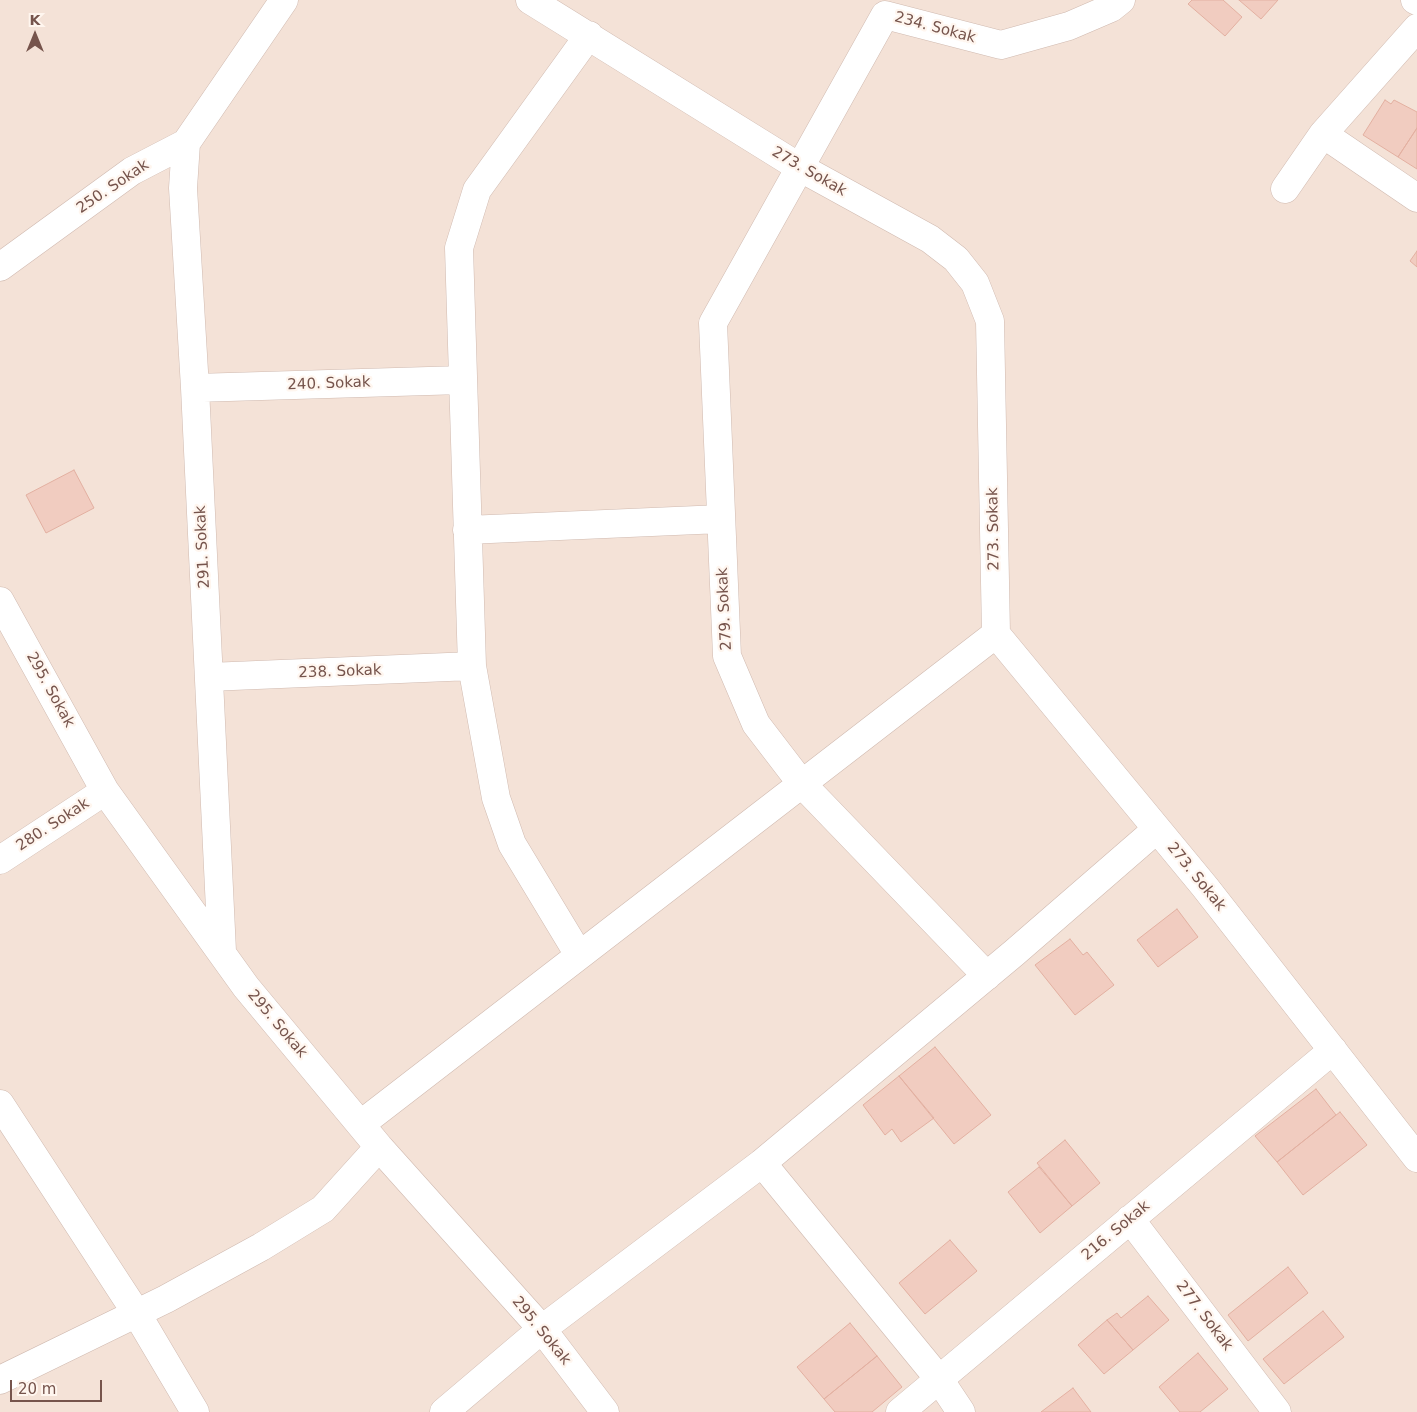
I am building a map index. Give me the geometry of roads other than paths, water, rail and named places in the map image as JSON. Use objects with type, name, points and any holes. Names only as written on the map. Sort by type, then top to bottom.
[{"type":"street","name":"250. Sokak","points":[[0,267],[132,171],[186,143],[284,0]]},
{"type":"street","name":"273. Sokak","points":[[530,0],[798,167],[930,239],[956,259],[975,283],[990,320],[996,634],[1206,887],[1417,1158]]},
{"type":"street","name":"234. Sokak","points":[[798,167],[885,15],[1001,45],[1068,26],[1111,8],[1121,0]]},
{"type":"street","points":[[1285,189],[1323,134],[1417,28]]},
{"type":"street","points":[[580,955],[512,844],[496,798],[472,666],[459,248],[477,190],[588,35]]},
{"type":"street","points":[[1323,134],[1417,198]]},
{"type":"street","name":"291. Sokak","points":[[186,143],[183,188],[196,388],[222,951]]},
{"type":"street","name":"279. Sokak","points":[[798,167],[713,323],[727,656],[756,724],[802,784],[987,976]]},
{"type":"street","name":"240. Sokak","points":[[196,388],[462,380]]},
{"type":"street","points":[[467,530],[721,519]]},
{"type":"street","name":"295. Sokak","points":[[0,600],[105,790],[246,987],[379,1147],[542,1329],[604,1412]]},
{"type":"street","points":[[361,1124],[996,634]]},
{"type":"street","name":"238. Sokak","points":[[209,677],[472,666]]},
{"type":"street","name":"280. Sokak","points":[[0,860],[105,790]]},
{"type":"street","points":[[444,1412],[542,1329],[762,1163],[987,976],[1156,829]]},
{"type":"street","name":"216. Sokak","points":[[900,1412],[1333,1050]]},
{"type":"street","points":[[0,1104],[137,1314],[195,1412]]},
{"type":"street","points":[[0,1380],[137,1314],[261,1247],[322,1208],[379,1147]]},
{"type":"street","points":[[762,1163],[939,1380],[961,1412]]},
{"type":"street","name":"277. Sokak","points":[[1130,1219],[1277,1412]]}]
